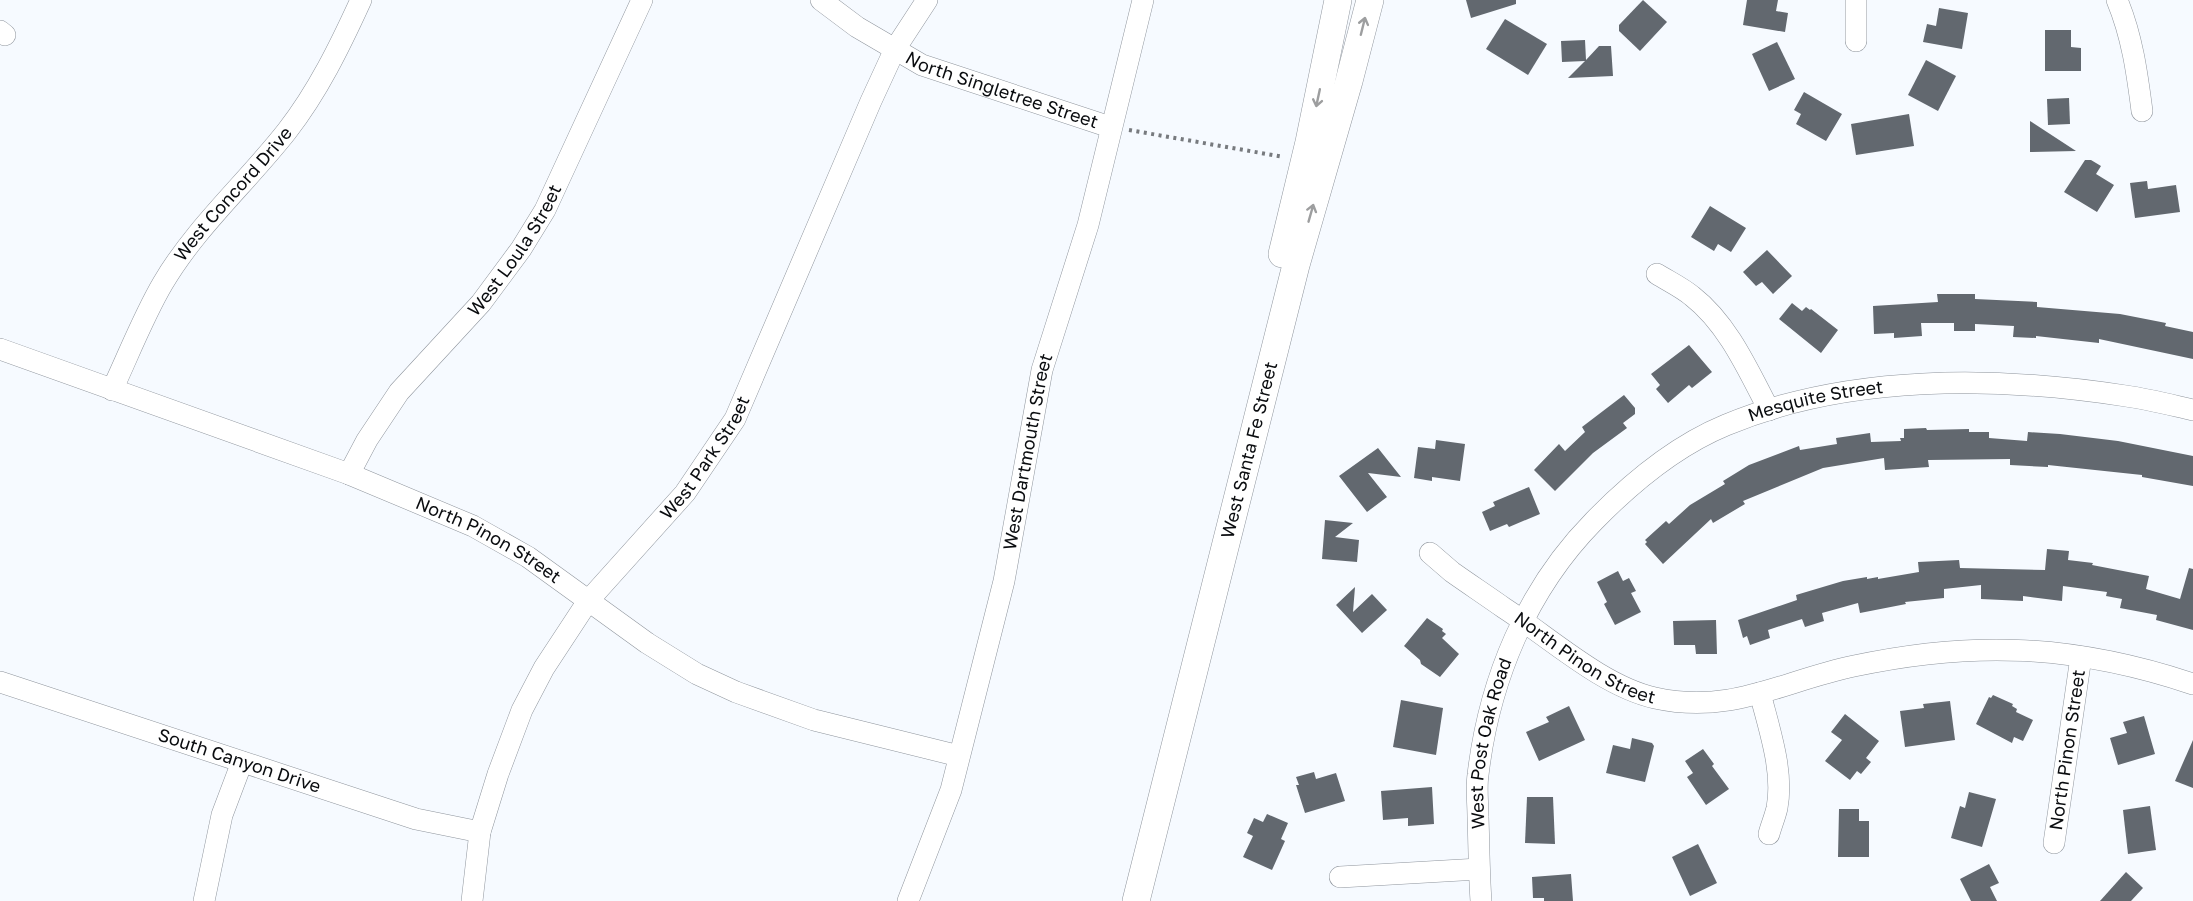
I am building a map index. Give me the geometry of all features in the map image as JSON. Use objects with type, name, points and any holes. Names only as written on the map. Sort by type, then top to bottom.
[{"type":"street","name":"West Concord Drive","points":[[112,390],[163,283],[198,234],[288,130],[325,74],[361,0]]},
{"type":"street","name":"West Loula Street","points":[[349,474],[367,440],[399,392],[481,303],[521,249],[545,210],[642,0]]},
{"type":"street","name":"North Singletree Street","points":[[821,0],[857,27],[922,64],[1110,127]]},
{"type":"street","name":"West Park Street","points":[[472,901],[480,832],[498,774],[522,710],[544,668],[588,601],[685,493],[735,419],[895,49],[927,0]]},
{"type":"street","name":"West Dartmouth Street","points":[[908,901],[943,815],[959,756],[1004,581],[1042,370],[1088,225],[1110,127],[1143,0]]},
{"type":"street","name":"West Santa Fe Street","points":[[1118,901],[1304,160],[1338,0]]},
{"type":"street","name":"West Santa Fe Street","points":[[1136,901],[1293,277],[1370,0]]},
{"type":"street","points":[[1856,0],[1856,41]]},
{"type":"street","points":[[2117,0],[2127,23],[2136,57],[2142,111]]},
{"type":"street","points":[[1657,274],[1692,295],[1714,317],[1739,355],[1769,410]]},
{"type":"street","name":"North Pinon Street","points":[[0,349],[349,474],[473,526],[528,557],[647,643],[687,668],[736,692],[814,720],[959,756]]},
{"type":"street","name":"Mesquite Street","points":[[1523,621],[1535,596],[1558,562],[1578,537],[1617,497],[1678,450],[1724,426],[1769,410],[1815,397],[1854,391],[1925,385],[1993,384],[2060,388],[2127,396],[2193,410]]},
{"type":"street","name":"North Pinon Street","points":[[1430,552],[1452,572],[1601,674],[1627,689],[1653,698],[1686,704],[1720,703],[1851,667],[1935,652],[1978,649],[2036,650],[2081,657],[2136,666],[2193,684]]},
{"type":"street","name":"West Post Oak Road","points":[[1481,901],[1478,777],[1485,727],[1503,664],[1523,621]]},
{"type":"street","name":"North Pinon Street","points":[[2054,843],[2081,657]]},
{"type":"street","name":"South Canyon Drive","points":[[0,682],[416,819],[480,832]]},
{"type":"street","points":[[1760,693],[1779,784],[1777,807],[1768,834]]},
{"type":"street","points":[[204,901],[222,815],[242,762]]},
{"type":"street","points":[[1340,877],[1479,869]]},
{"type":"path","points":[[1110,127],[1304,160]]},
{"type":"building","points":[[1466,0],[1516,0],[1516,4],[1471,18]]},
{"type":"building","points":[[1643,0],[1667,22],[1640,51],[1619,31],[1619,25]]},
{"type":"building","points":[[1747,0],[1778,0],[1776,11],[1788,13],[1785,32],[1743,25]]},
{"type":"building","points":[[1939,8],[1968,13],[1962,49],[1923,42],[1927,24],[1936,26]]},
{"type":"building","points":[[1505,19],[1547,44],[1528,75],[1486,49]]},
{"type":"building","points":[[2045,30],[2071,30],[2071,47],[2081,48],[2081,71],[2045,71]]},
{"type":"building","points":[[1585,40],[1586,60],[1599,46],[1611,46],[1613,76],[1568,78],[1585,61],[1562,62],[1561,41]]},
{"type":"building","points":[[1777,42],[1795,79],[1769,91],[1752,54]]},
{"type":"building","points":[[1926,60],[1956,76],[1938,111],[1908,95]]},
{"type":"building","points":[[1804,92],[1842,114],[1826,141],[1796,124],[1801,114],[1794,110]]},
{"type":"building","points":[[2069,98],[2070,124],[2048,125],[2047,99]]},
{"type":"building","points":[[1909,114],[1914,146],[1856,155],[1851,124]]},
{"type":"building","points":[[2030,121],[2076,151],[2030,152]]},
{"type":"building","points":[[2085,160],[2091,160],[2101,166],[2096,174],[2114,185],[2097,212],[2064,192]]},
{"type":"building","points":[[2147,181],[2148,189],[2176,185],[2180,212],[2135,218],[2130,183]]},
{"type":"building","points":[[1710,206],[1746,228],[1731,252],[1718,244],[1714,251],[1691,237]]},
{"type":"building","points":[[1767,250],[1792,276],[1773,294],[1762,282],[1756,286],[1743,272]]},
{"type":"building","points":[[1937,294],[1975,294],[1975,299],[2037,302],[2037,307],[2120,314],[2166,323],[2165,326],[2193,332],[2193,359],[2099,339],[2099,343],[2036,336],[2036,338],[2013,337],[2014,326],[1975,324],[1975,331],[1954,331],[1954,323],[1921,323],[1922,336],[1894,338],[1894,333],[1874,334],[1873,306],[1938,302]]},
{"type":"building","points":[[1792,303],[1802,311],[1806,307],[1811,309],[1838,330],[1821,353],[1779,319]]},
{"type":"building","points":[[1689,345],[1712,372],[1692,388],[1689,385],[1668,403],[1656,389],[1660,385],[1651,374]]},
{"type":"building","points":[[1624,395],[1635,408],[1635,414],[1623,423],[1627,428],[1593,453],[1555,491],[1534,470],[1559,444],[1565,451],[1585,432],[1582,427]]},
{"type":"building","points":[[1926,428],[1927,430],[1969,429],[1969,432],[1989,432],[1989,438],[2027,441],[2028,432],[2060,434],[2118,441],[2193,456],[2193,486],[2142,477],[2142,475],[2048,465],[2048,467],[2010,465],[2010,459],[1928,460],[1929,467],[1885,470],[1884,458],[1823,468],[1743,501],[1745,504],[1713,523],[1711,519],[1663,564],[1645,544],[1647,542],[1645,540],[1666,521],[1669,524],[1690,505],[1725,484],[1723,481],[1749,465],[1799,446],[1800,450],[1837,444],[1836,438],[1870,433],[1871,442],[1901,441],[1900,438],[1904,438],[1904,429]]},
{"type":"building","points":[[1436,440],[1465,444],[1460,481],[1432,477],[1432,481],[1414,478],[1418,447],[1435,449]]},
{"type":"building","points":[[1378,448],[1401,477],[1368,473],[1387,497],[1367,512],[1339,476]]},
{"type":"building","points":[[1529,487],[1540,514],[1509,527],[1507,524],[1490,531],[1482,512],[1495,506],[1493,502]]},
{"type":"building","points":[[1325,520],[1353,523],[1335,537],[1359,540],[1357,562],[1322,559]]},
{"type":"building","points":[[2047,549],[2069,551],[2068,560],[2093,563],[2092,565],[2149,576],[2146,589],[2180,599],[2189,568],[2193,569],[2193,630],[2156,620],[2157,615],[2120,608],[2122,599],[2106,596],[2107,592],[2063,586],[2062,601],[2023,596],[2023,601],[1981,599],[1981,585],[1944,589],[1944,598],[1905,602],[1906,604],[1860,613],[1858,603],[1822,613],[1824,621],[1805,627],[1802,619],[1768,630],[1770,638],[1750,645],[1747,636],[1743,638],[1738,620],[1797,600],[1796,595],[1843,581],[1867,577],[1867,579],[1878,577],[1878,579],[1919,572],[1918,562],[1959,560],[1960,568],[2045,570]]},
{"type":"building","points":[[1618,571],[1623,581],[1629,578],[1636,591],[1631,593],[1641,612],[1615,625],[1604,604],[1607,602],[1597,582]]},
{"type":"building","points":[[1355,587],[1353,612],[1372,594],[1387,610],[1362,633],[1336,605]]},
{"type":"building","points":[[1427,618],[1443,629],[1442,631],[1446,634],[1442,638],[1459,654],[1440,677],[1421,664],[1420,660],[1404,646]]},
{"type":"building","points":[[1716,620],[1717,654],[1696,654],[1695,645],[1674,645],[1673,621]]},
{"type":"building","points":[[1993,695],[2013,704],[2012,706],[2017,709],[2016,712],[2033,720],[2023,741],[2014,737],[2012,743],[1976,724],[1989,697]]},
{"type":"building","points":[[1401,700],[1443,708],[1436,755],[1393,747]]},
{"type":"building","points":[[1950,701],[1955,740],[1905,747],[1900,711],[1924,708],[1923,704]]},
{"type":"building","points":[[1569,706],[1585,740],[1539,761],[1526,732],[1549,722],[1546,717]]},
{"type":"building","points":[[1845,714],[1879,741],[1866,758],[1871,762],[1861,774],[1857,771],[1850,780],[1825,761],[1842,740],[1831,732]]},
{"type":"building","points":[[2144,716],[2155,754],[2118,765],[2110,738],[2127,733],[2123,722]]},
{"type":"building","points":[[1632,738],[1652,743],[1654,746],[1645,782],[1606,773],[1613,745],[1630,749]]},
{"type":"building","points":[[2193,740],[2193,788],[2175,781]]},
{"type":"building","points":[[1703,749],[1729,789],[1706,805],[1687,777],[1693,773],[1685,761]]},
{"type":"building","points":[[1314,772],[1316,779],[1336,773],[1345,801],[1305,813],[1296,785],[1299,785],[1296,777]]},
{"type":"building","points":[[1432,787],[1434,824],[1408,826],[1408,818],[1383,820],[1381,791]]},
{"type":"building","points":[[1969,792],[1996,799],[1982,847],[1951,838],[1960,806],[1965,808]]},
{"type":"building","points":[[1527,797],[1553,797],[1555,844],[1525,843]]},
{"type":"building","points":[[2150,806],[2156,850],[2128,854],[2123,810]]},
{"type":"building","points":[[1839,809],[1859,809],[1859,821],[1869,821],[1869,857],[1838,857]]},
{"type":"building","points":[[1267,814],[1288,823],[1281,839],[1285,841],[1272,870],[1243,857],[1253,836],[1247,833],[1254,818],[1263,822]]},
{"type":"building","points":[[1698,844],[1717,883],[1690,896],[1672,857]]},
{"type":"building","points":[[1989,864],[1999,883],[1990,887],[1997,901],[1971,901],[1960,879]]},
{"type":"building","points":[[2126,872],[2143,888],[2131,901],[2100,901]]},
{"type":"building","points":[[1571,874],[1573,901],[1544,901],[1544,898],[1533,898],[1532,877]]}]
